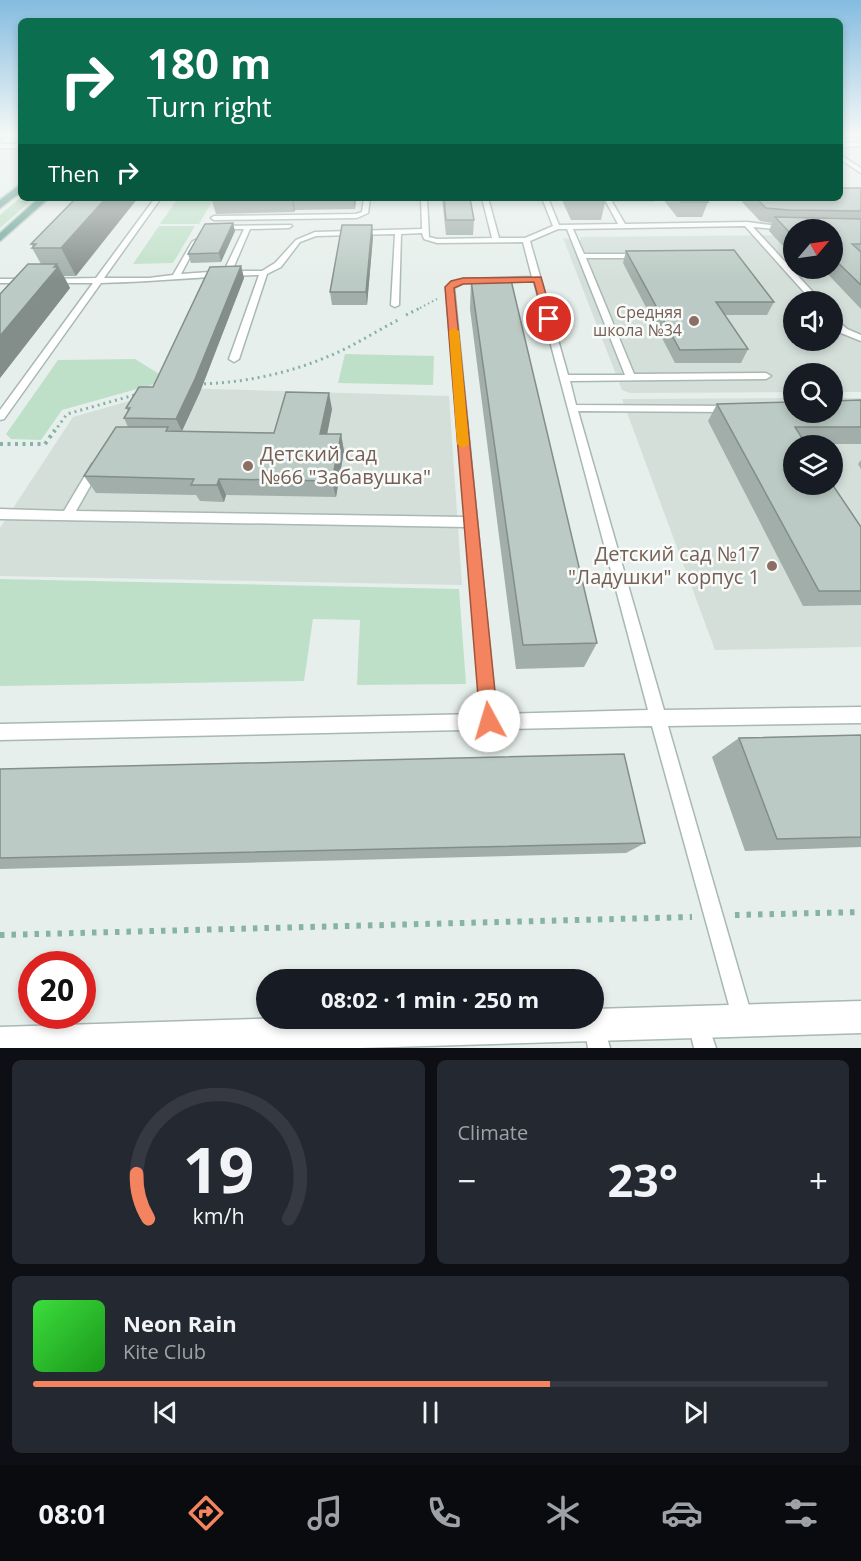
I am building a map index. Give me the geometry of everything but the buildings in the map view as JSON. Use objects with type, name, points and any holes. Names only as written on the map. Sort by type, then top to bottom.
[{"type":"main road","points":[[0,205],[18,190]]},
{"type":"main road","points":[[0,237],[41,201]]},
{"type":"street","points":[[0,1043],[701,1035],[743,1021],[861,1017]]},
{"type":"lane","points":[[0,417],[156,201]]},
{"type":"lane","points":[[214,218],[362,216],[365,213],[367,201]]},
{"type":"lane","points":[[424,201],[426,238],[437,241],[526,240],[557,227],[569,226],[747,224],[783,227]]},
{"type":"lane","points":[[486,201],[496,240]]},
{"type":"lane","points":[[546,201],[557,227]]},
{"type":"lane","points":[[609,201],[622,225]]},
{"type":"lane","points":[[0,281],[97,281],[264,273],[278,265],[296,232],[292,217]]},
{"type":"lane","points":[[747,224],[808,291]]},
{"type":"lane","points":[[212,227],[248,226],[325,233],[425,231]]},
{"type":"lane","points":[[227,274],[248,226]]},
{"type":"lane","points":[[569,226],[632,378]]},
{"type":"lane","points":[[175,278],[201,231]]},
{"type":"lane","points":[[395,305],[398,232]]},
{"type":"lane","points":[[526,240],[743,1021]]},
{"type":"lane","points":[[582,256],[651,256]]},
{"type":"lane","points":[[234,359],[264,273]]},
{"type":"lane","points":[[489,721],[450,287],[454,283],[463,281],[538,279]]},
{"type":"lane","points":[[843,330],[861,338]]},
{"type":"lane","points":[[565,378],[766,376]]},
{"type":"lane","points":[[573,408],[738,409]]},
{"type":"lane","points":[[67,515],[103,455]]},
{"type":"lane","points":[[0,514],[470,522]]},
{"type":"lane","points":[[0,732],[861,715]]},
{"type":"path","points":[[192,384],[231,383],[269,375],[334,354],[450,291]]},
{"type":"path","points":[[0,444],[45,444],[67,414],[141,393]]},
{"type":"path","points":[[0,935],[861,912]]},
{"type":"shaded area","name":"Средняя школа №34","points":[[783,235],[783,279],[843,279],[843,255],[861,235],[861,392],[843,392],[843,363],[783,363],[783,392],[630,393],[622,390],[563,238],[581,240],[580,237]]},
{"type":"shaded area","name":"Детский сад №66 \"Забавушка\"","points":[[175,388],[449,396],[462,585],[0,576],[0,528],[73,417]]},
{"type":"shaded area","name":"Детский сад №17 \"Ладушки\" корпус 1","points":[[783,398],[783,423],[843,423],[843,398],[861,398],[861,647],[715,650],[622,399]]},
{"type":"green space","points":[[18,200],[31,201],[0,228],[0,215]]},
{"type":"green space","points":[[176,201],[212,201],[199,224],[160,224]]},
{"type":"green space","points":[[159,226],[195,226],[173,263],[133,264]]},
{"type":"green space","points":[[345,354],[434,356],[433,385],[338,383]]},
{"type":"green space","points":[[135,359],[169,380],[62,410],[41,440],[11,439],[6,434],[58,360]]},
{"type":"green space","points":[[0,579],[459,589],[466,684],[357,685],[360,620],[313,619],[304,681],[0,686]]},
{"type":"slow traffic","points":[[454,331],[463,444]]},
{"type":"place","name":"Средняя школа №34","points":[[694,321]]},
{"type":"place","name":"Детский сад №66 \"Забавушка\"","points":[[248,466]]},
{"type":"place","name":"Детский сад №17 \"Ладушки\" корпус 1","points":[[772,566]]},
{"type":"route","points":[[489,721],[450,287],[454,283],[463,281],[538,279],[549,319]]}]
